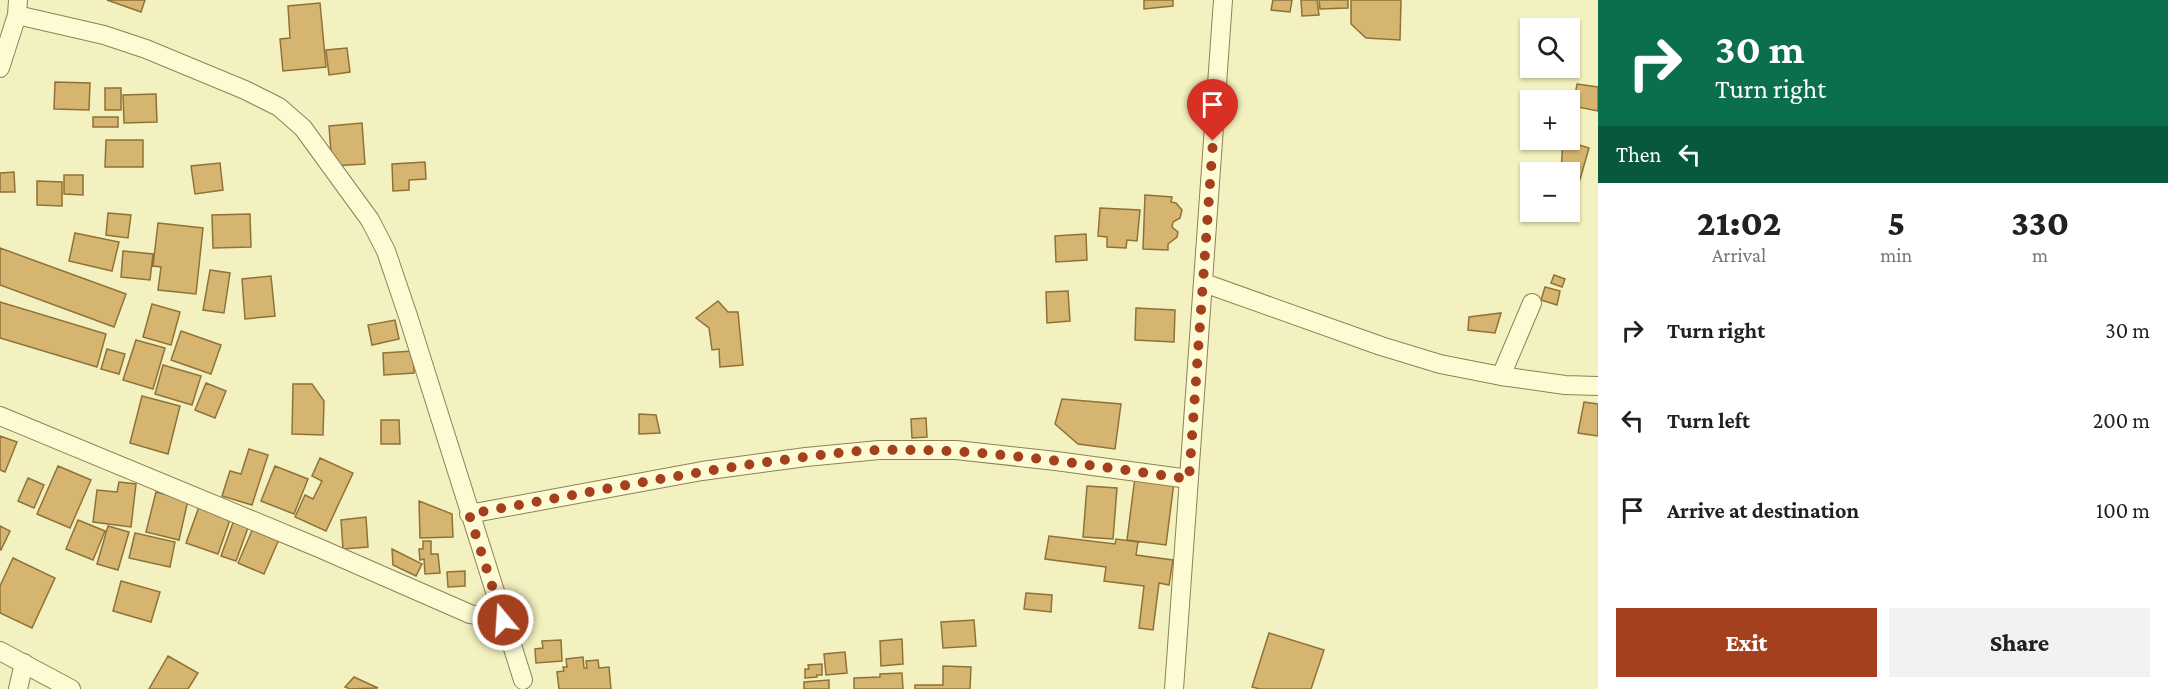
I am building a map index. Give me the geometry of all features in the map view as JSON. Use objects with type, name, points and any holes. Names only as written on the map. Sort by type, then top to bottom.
[{"type":"street","points":[[1174,689],[1223,0]]},
{"type":"street","points":[[0,68],[17,8],[146,49],[246,90],[279,107],[303,128],[370,220],[386,251],[523,680]]},
{"type":"street","points":[[1204,283],[1381,346],[1440,364],[1565,385],[1598,386]]},
{"type":"street","points":[[1501,376],[1532,303]]},
{"type":"street","points":[[0,416],[319,548],[470,614],[503,620]]},
{"type":"street","points":[[469,514],[702,471],[879,450],[956,450],[1056,460],[1189,479]]},
{"type":"street","points":[[0,651],[71,689]]},
{"type":"street","points":[[18,689],[24,663]]},
{"type":"building","points":[[107,0],[145,0],[141,12]]},
{"type":"building","points":[[1144,0],[1173,0],[1173,6],[1144,9]]},
{"type":"building","points":[[1273,0],[1292,0],[1290,12],[1271,10]]},
{"type":"building","points":[[1301,0],[1317,0],[1319,15],[1302,16]]},
{"type":"building","points":[[1319,0],[1348,0],[1348,8],[1320,9]]},
{"type":"building","points":[[1351,0],[1401,0],[1400,40],[1366,38],[1351,24]]},
{"type":"building","points":[[320,3],[326,67],[283,71],[280,39],[290,38],[288,6]]},
{"type":"building","points":[[347,48],[350,72],[329,75],[326,50]]},
{"type":"building","points":[[55,82],[90,83],[89,110],[54,109]]},
{"type":"building","points":[[1577,84],[1598,87],[1598,111],[1580,107],[1580,90],[1576,90]]},
{"type":"building","points":[[105,88],[121,88],[121,110],[105,110]]},
{"type":"building","points":[[156,94],[157,122],[124,123],[123,95]]},
{"type":"building","points":[[93,117],[118,117],[118,127],[93,127]]},
{"type":"building","points":[[362,123],[365,164],[332,166],[329,126]]},
{"type":"building","points":[[106,140],[143,140],[143,167],[105,167]]},
{"type":"building","points":[[1580,145],[1589,148],[1580,180],[1580,162],[1562,162],[1562,150],[1580,150]]},
{"type":"building","points":[[425,162],[426,179],[409,180],[409,190],[393,191],[392,164]]},
{"type":"building","points":[[220,163],[223,190],[195,194],[191,166]]},
{"type":"building","points":[[14,172],[15,192],[0,192],[0,173]]},
{"type":"building","points":[[64,175],[83,175],[83,195],[64,194]]},
{"type":"building","points":[[37,181],[62,182],[62,206],[37,205]]},
{"type":"building","points":[[1145,195],[1172,197],[1171,202],[1176,203],[1182,210],[1180,218],[1173,222],[1172,227],[1178,232],[1177,237],[1168,244],[1168,250],[1143,249]]},
{"type":"building","points":[[1100,208],[1140,210],[1137,241],[1127,240],[1126,248],[1107,247],[1107,237],[1098,236]]},
{"type":"building","points":[[108,213],[131,215],[128,238],[106,235]]},
{"type":"building","points":[[250,214],[251,247],[213,248],[212,215]]},
{"type":"building","points":[[158,223],[203,228],[196,294],[158,290],[161,267],[153,266]]},
{"type":"building","points":[[75,233],[119,242],[112,271],[69,261]]},
{"type":"building","points":[[1086,234],[1087,260],[1056,262],[1055,236]]},
{"type":"building","points":[[0,248],[126,294],[114,327],[0,285]]},
{"type":"building","points":[[123,251],[153,254],[150,280],[121,277]]},
{"type":"building","points":[[210,270],[230,273],[224,313],[203,310]]},
{"type":"building","points":[[1554,275],[1565,279],[1562,287],[1551,283]]},
{"type":"building","points":[[271,276],[275,316],[245,319],[242,279]]},
{"type":"building","points":[[1545,287],[1560,291],[1557,305],[1541,300]]},
{"type":"building","points":[[1068,291],[1070,321],[1047,323],[1046,292]]},
{"type":"building","points":[[718,301],[728,312],[738,312],[743,365],[720,367],[719,349],[712,350],[709,328],[696,318]]},
{"type":"building","points":[[0,302],[106,334],[97,367],[0,338]]},
{"type":"building","points":[[152,304],[180,312],[171,345],[143,337]]},
{"type":"building","points":[[1136,308],[1175,310],[1174,342],[1135,340]]},
{"type":"building","points":[[1501,313],[1495,333],[1468,330],[1469,317]]},
{"type":"building","points":[[395,320],[399,339],[372,345],[368,325]]},
{"type":"building","points":[[181,331],[221,345],[211,374],[171,360]]},
{"type":"building","points":[[136,340],[165,348],[153,389],[123,380]]},
{"type":"building","points":[[107,349],[125,354],[119,374],[101,369]]},
{"type":"building","points":[[413,351],[414,373],[384,375],[383,353]]},
{"type":"building","points":[[163,365],[201,376],[192,405],[155,394]]},
{"type":"building","points":[[206,383],[226,391],[215,418],[195,410]]},
{"type":"building","points":[[293,384],[312,384],[324,401],[323,435],[292,434]]},
{"type":"building","points":[[142,396],[180,406],[168,454],[130,443]]},
{"type":"building","points":[[1062,399],[1121,404],[1115,449],[1078,444],[1055,424]]},
{"type":"building","points":[[1584,402],[1598,404],[1598,436],[1578,433]]},
{"type":"building","points":[[639,414],[656,415],[660,433],[639,434]]},
{"type":"building","points":[[926,418],[927,437],[912,438],[911,419]]},
{"type":"building","points":[[381,420],[399,420],[400,444],[381,444]]},
{"type":"building","points":[[0,436],[17,442],[5,472],[0,470]]},
{"type":"building","points":[[249,449],[268,455],[252,505],[222,496],[230,471],[241,474]]},
{"type":"building","points":[[320,458],[353,473],[326,531],[295,517],[305,495],[313,499],[322,481],[312,476]]},
{"type":"building","points":[[58,466],[91,480],[70,528],[37,514]]},
{"type":"building","points":[[275,466],[308,479],[294,514],[261,501]]},
{"type":"building","points":[[1135,477],[1174,482],[1166,545],[1127,540]]},
{"type":"building","points":[[28,478],[44,485],[34,508],[18,501]]},
{"type":"building","points":[[119,482],[136,484],[131,527],[93,522],[97,490],[117,492]]},
{"type":"building","points":[[1087,486],[1117,488],[1113,539],[1083,537]]},
{"type":"building","points":[[156,492],[188,500],[179,540],[146,532]]},
{"type":"building","points":[[419,501],[452,514],[453,537],[420,538]]},
{"type":"building","points":[[200,504],[232,514],[218,554],[186,543]]},
{"type":"building","points":[[366,517],[368,547],[343,549],[341,520]]},
{"type":"building","points":[[78,520],[105,531],[93,560],[66,549]]},
{"type":"building","points":[[234,520],[249,525],[236,561],[221,556]]},
{"type":"building","points":[[0,526],[10,531],[1,550],[0,549]]},
{"type":"building","points":[[108,526],[129,532],[118,570],[97,564]]},
{"type":"building","points":[[254,526],[280,537],[264,574],[238,563]]},
{"type":"building","points":[[135,533],[175,542],[170,567],[129,558]]},
{"type":"building","points":[[1049,536],[1115,544],[1116,539],[1138,542],[1136,555],[1173,560],[1169,585],[1159,583],[1153,630],[1139,628],[1144,586],[1104,581],[1106,567],[1045,559]]},
{"type":"building","points":[[423,541],[431,541],[431,554],[438,554],[440,573],[425,574],[424,559],[420,560],[419,549],[423,549]]},
{"type":"building","points":[[392,549],[422,564],[416,576],[393,565]]},
{"type":"building","points":[[13,558],[55,578],[32,628],[0,613],[0,586]]},
{"type":"building","points":[[465,571],[465,586],[448,587],[447,572]]},
{"type":"building","points":[[121,581],[160,592],[151,622],[113,611]]},
{"type":"building","points":[[1026,593],[1052,595],[1051,612],[1024,609]]},
{"type":"building","points":[[974,620],[976,646],[943,648],[941,622]]},
{"type":"building","points":[[1269,633],[1324,650],[1311,689],[1252,687]]},
{"type":"building","points":[[902,639],[903,664],[881,666],[880,641]]},
{"type":"building","points":[[561,640],[562,661],[536,663],[535,649],[543,648],[542,641]]},
{"type":"building","points":[[845,652],[847,673],[826,675],[824,654]]},
{"type":"building","points":[[168,656],[198,673],[188,689],[149,689]]},
{"type":"building","points":[[583,657],[584,668],[587,668],[586,661],[598,660],[599,668],[609,667],[611,689],[559,689],[557,672],[564,671],[563,667],[567,667],[566,659]]},
{"type":"building","points":[[822,664],[822,675],[805,678],[805,669],[809,669],[808,665]]},
{"type":"building","points":[[943,666],[971,667],[970,689],[915,689],[915,685],[943,685]]},
{"type":"building","points":[[902,673],[903,689],[854,689],[854,678]]},
{"type":"building","points":[[354,677],[378,688],[350,689],[345,687]]},
{"type":"building","points":[[829,680],[829,689],[804,689],[804,682]]},
{"type":"route","points":[[503,620],[469,514],[702,471],[879,450],[956,450],[1056,460],[1189,479],[1213,141]]}]
